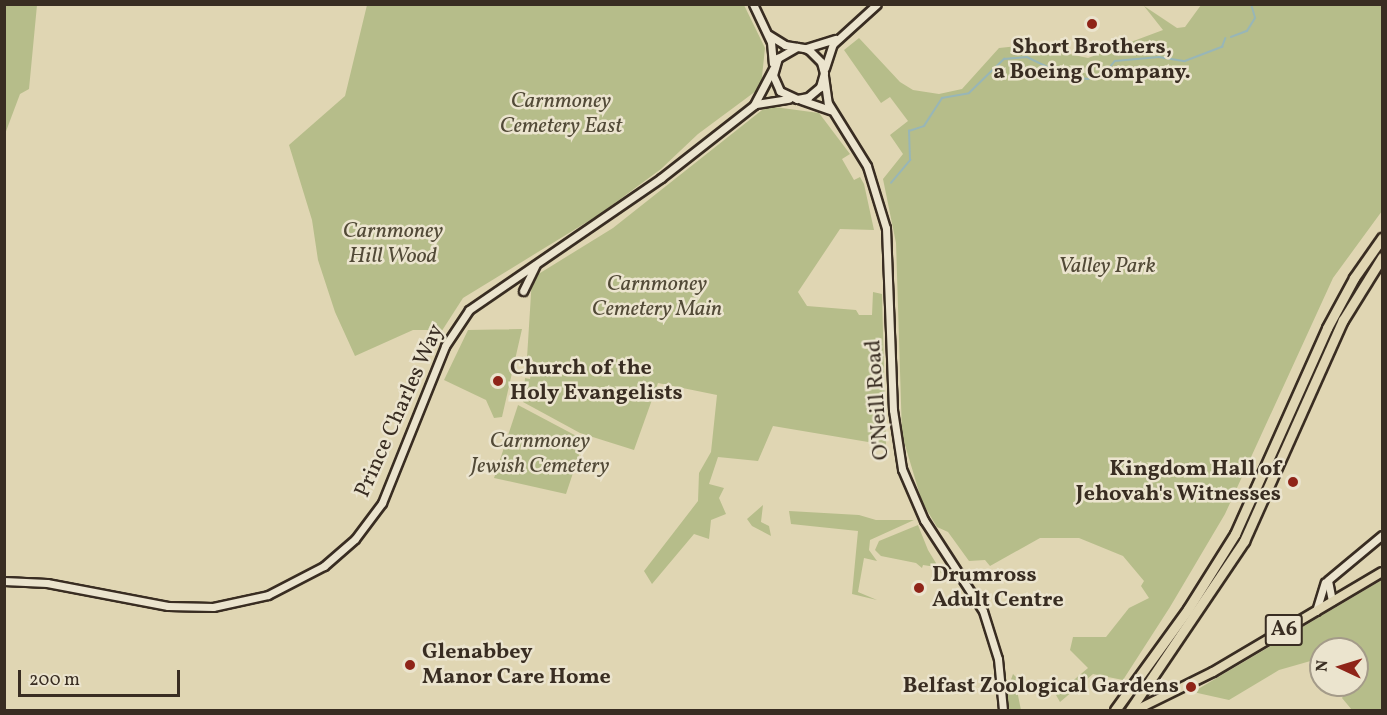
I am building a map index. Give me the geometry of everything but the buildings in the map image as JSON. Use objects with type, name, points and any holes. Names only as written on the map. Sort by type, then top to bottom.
[{"type":"highway","points":[[1115,711],[1188,609],[1235,534],[1327,328],[1354,278],[1383,238]]},
{"type":"highway","points":[[1130,711],[1244,541],[1343,320],[1383,257]]},
{"type":"main road","name":"A6","points":[[1136,711],[1213,672],[1383,572]]},
{"type":"street","points":[[753,4],[769,35],[776,87],[796,99],[821,105],[832,112]]},
{"type":"street","points":[[796,99],[817,91],[824,74],[829,50],[877,4]]},
{"type":"street","points":[[769,35],[818,57],[824,74]]},
{"type":"street","points":[[773,69],[782,54],[838,39]]},
{"type":"street","name":"Prince Charles Way","points":[[4,581],[47,583],[191,608],[248,601],[305,579],[348,546],[382,503],[445,346],[459,321],[479,300],[638,196],[754,105],[773,69]]},
{"type":"street","name":"O'Neill Road","points":[[824,74],[832,112],[867,166],[886,228],[893,411],[902,470],[924,520],[982,611],[998,659],[1003,711]]},
{"type":"street","name":"Prince Charles Way","points":[[754,105],[796,99]]},
{"type":"street","points":[[524,291],[537,263]]},
{"type":"street","points":[[1316,611],[1328,580],[1383,535]]},
{"type":"street","points":[[1328,580],[1332,601]]},
{"type":"green space","points":[[5,4],[37,5],[29,89],[20,94],[5,134]]},
{"type":"green space","points":[[367,5],[744,5],[765,48],[761,86],[759,84],[756,91],[698,134],[661,169],[600,214],[463,298],[436,340],[429,339],[428,330],[413,330],[355,356],[335,312],[318,260],[312,220],[289,145],[345,96]]},
{"type":"green space","name":"Valley Park","points":[[1201,5],[1382,5],[1382,211],[1333,278],[1225,514],[1170,607],[1123,680],[1093,674],[1060,702],[1056,695],[1088,668],[1070,650],[1073,637],[1106,637],[1129,608],[1149,598],[1141,586],[1144,581],[1123,556],[1079,538],[1040,538],[990,566],[985,560],[969,561],[948,532],[937,527],[922,502],[902,435],[896,243],[883,179],[903,154],[890,135],[908,121],[890,97],[881,103],[844,50],[859,38],[900,82],[913,90],[939,94],[962,89],[999,48],[1027,45],[1088,58],[1163,30],[1144,6],[1177,28],[1185,27]]},
{"type":"green space","name":"Carnmoney Cemetery Main","points":[[767,106],[819,113],[850,154],[842,159],[854,180],[860,177],[864,184],[874,230],[840,229],[798,292],[807,306],[856,310],[859,315],[872,315],[873,292],[882,294],[886,445],[773,426],[758,461],[718,457],[709,484],[724,488],[719,498],[726,514],[711,520],[709,539],[694,534],[652,584],[644,571],[698,501],[699,473],[711,452],[717,395],[658,383],[634,450],[580,433],[523,402],[525,378],[530,379],[533,360],[527,358],[532,278],[613,228]]},
{"type":"green space","points":[[522,329],[502,417],[494,418],[486,400],[444,380],[468,330]]},
{"type":"green space","name":"Carnmoney Jewish Cemetery","points":[[518,405],[584,440],[566,494],[494,478]]},
{"type":"green space","points":[[763,505],[761,522],[769,526],[771,536],[752,526],[747,519]]},
{"type":"green space","points":[[789,511],[859,515],[876,520],[914,520],[870,540],[869,550],[877,561],[864,558],[858,592],[877,600],[852,594],[858,531],[791,524]]},
{"type":"green space","points":[[918,525],[928,550],[942,573],[936,574],[936,567],[923,565],[922,568],[916,563],[881,556],[875,550],[879,541]]},
{"type":"green space","points":[[1382,580],[1382,710],[1352,710],[1342,698],[1369,697],[1369,637],[1309,637],[1309,661],[1279,670],[1229,700],[1193,692]]},
{"type":"green space","points":[[1013,674],[1019,680],[1015,681],[1021,710],[1007,710],[1005,677],[1009,685]]},
{"type":"waterway","points":[[1231,37],[1247,31],[1255,18],[1251,4]]},
{"type":"waterway","points":[[891,183],[910,160],[909,131],[924,126],[942,98],[969,93],[1004,59],[1027,57],[1067,76],[1088,79],[1106,72],[1115,61],[1159,57],[1185,61],[1222,47],[1225,39]]},
{"type":"place","name":"Short Brothers, a Boeing Company.","points":[[1092,24]]},
{"type":"place","name":"Church of the Holy Evangelists","points":[[498,381]]},
{"type":"place","name":"Kingdom Hall of Jehovah's Witnesses","points":[[1293,482]]},
{"type":"place","name":"Drumross Adult Centre","points":[[919,588]]},
{"type":"place","name":"Glenabbey Manor Care Home","points":[[410,665]]},
{"type":"place","name":"Belfast Zoological Gardens","points":[[1191,687]]},
{"type":"park label","name":"Carnmoney Cemetery East","points":[[561,114]]},
{"type":"park label","name":"Carnmoney Hill Wood","points":[[393,244]]}]
